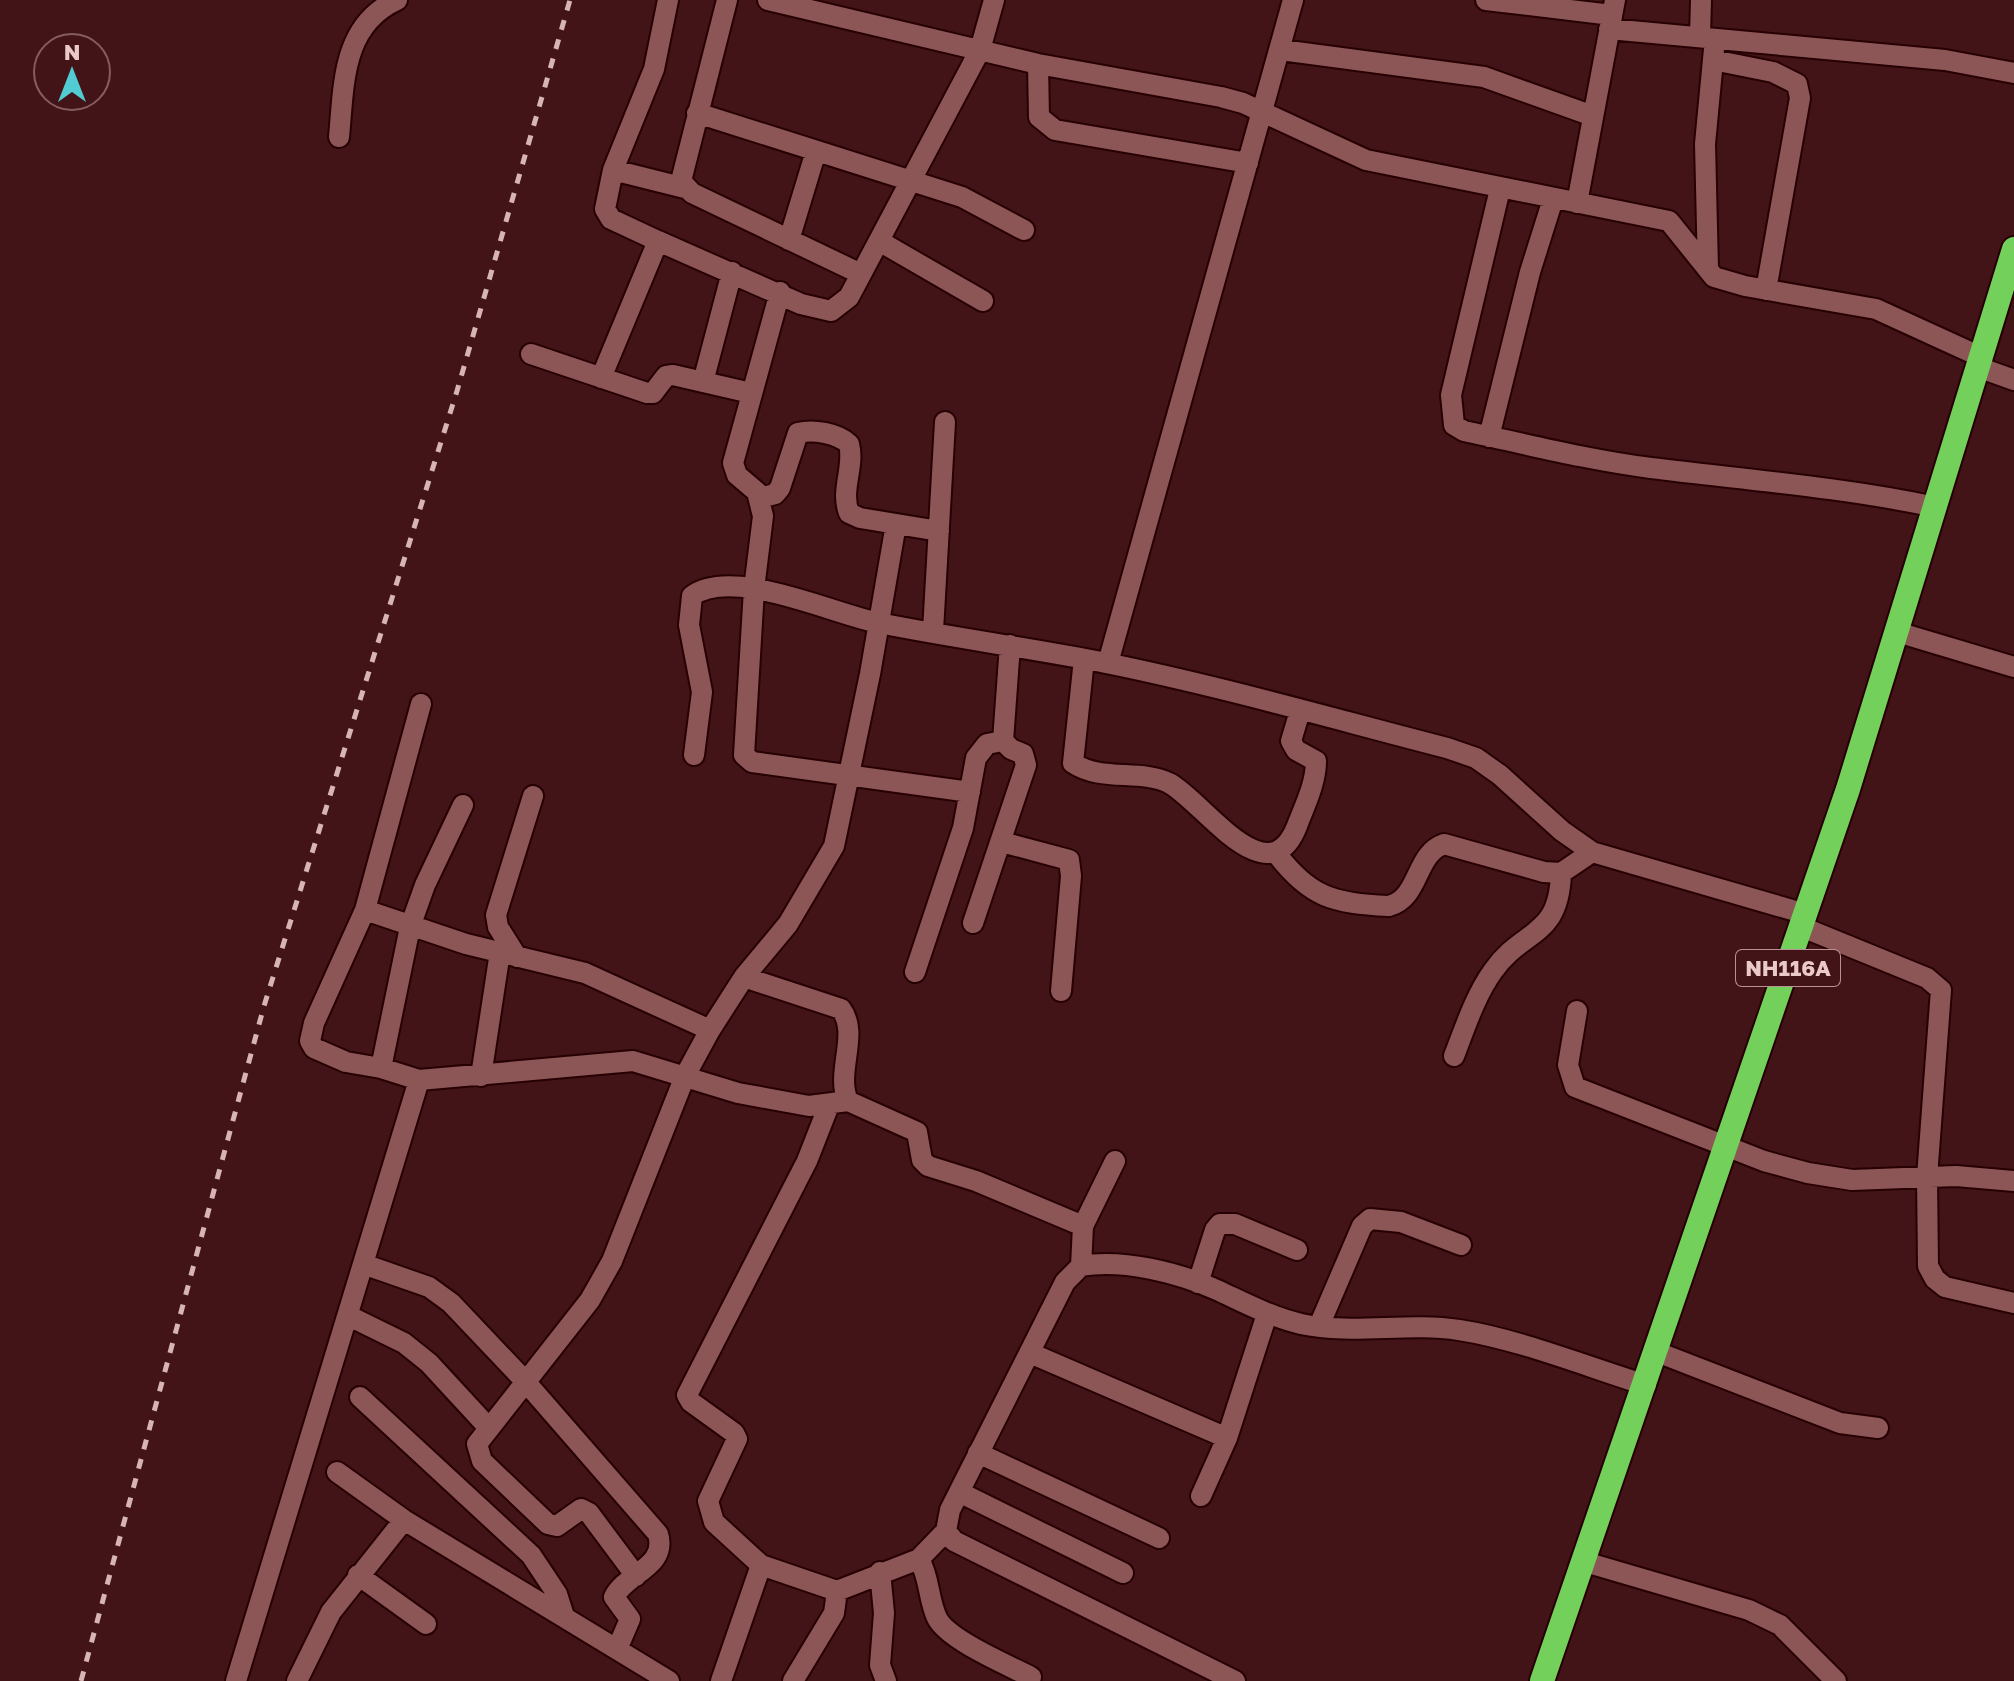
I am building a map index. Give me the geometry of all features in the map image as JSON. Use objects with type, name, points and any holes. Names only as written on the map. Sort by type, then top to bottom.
[{"type":"highway","name":"NH116A","points":[[1542,1681],[1804,920],[1897,632],[2014,249]]},
{"type":"street","points":[[339,137],[345,81],[359,30],[369,16],[397,0]]},
{"type":"street","points":[[668,0],[654,69],[604,200],[608,215],[658,241],[780,292],[801,304],[831,311],[849,297],[980,50],[994,0]]},
{"type":"street","points":[[685,188],[681,172],[727,0]]},
{"type":"street","points":[[768,0],[1038,64],[1221,97],[1262,112],[1366,160],[1669,221],[1714,277],[1725,282],[1876,309],[2014,380]]},
{"type":"street","points":[[1108,663],[1293,0]]},
{"type":"street","points":[[1486,0],[1553,4],[1612,15],[1709,45],[1797,84],[1800,98],[1766,290]]},
{"type":"street","points":[[1701,0],[1709,45],[1705,144],[1708,269]]},
{"type":"street","points":[[1577,203],[1612,15]]},
{"type":"street","points":[[1709,45],[1945,60],[2014,73]]},
{"type":"street","points":[[1281,50],[1484,77],[1593,116]]},
{"type":"street","points":[[1038,64],[1039,117],[1055,130],[1248,163]]},
{"type":"street","points":[[697,113],[962,197],[1024,230]]},
{"type":"street","points":[[789,240],[816,151]]},
{"type":"street","points":[[613,170],[685,188],[861,274]]},
{"type":"street","points":[[1500,189],[1451,395],[1450,413],[1454,425],[1464,431],[1489,437],[1649,467],[1791,481],[1936,507]]},
{"type":"street","points":[[1489,437],[1530,272],[1553,199]]},
{"type":"street","points":[[601,378],[658,241]]},
{"type":"street","points":[[879,241],[983,301]]},
{"type":"street","points":[[703,382],[732,272]]},
{"type":"street","points":[[780,292],[733,463],[737,475],[760,498],[763,516],[754,589],[744,755],[752,762],[970,792]]},
{"type":"street","points":[[531,354],[647,393],[653,393],[666,376],[751,393]]},
{"type":"street","points":[[933,631],[945,422]]},
{"type":"street","points":[[760,498],[775,494],[780,488],[798,433],[836,436],[849,444],[852,453],[846,491],[849,513],[939,531]]},
{"type":"street","points":[[636,1576],[589,1513],[581,1509],[557,1526],[548,1524],[482,1461],[477,1444],[524,1380],[562,1338],[612,1261],[685,1076],[744,977],[788,924],[834,846],[896,524]]},
{"type":"street","points":[[694,755],[702,692],[689,625],[692,596],[702,588],[754,589],[878,623],[1108,663],[1476,758],[1592,852],[1804,920],[1927,978],[1941,990],[1927,1177],[1928,1266],[1935,1279],[1945,1287],[2014,1303]]},
{"type":"street","points":[[1897,632],[2014,667]]},
{"type":"street","points":[[973,923],[1026,765],[1023,754],[1003,741],[1010,645]]},
{"type":"street","points":[[1084,659],[1073,763],[1092,772],[1169,783],[1236,839],[1276,853],[1297,882],[1312,892],[1377,905],[1400,903],[1429,853],[1444,844],[1544,872],[1561,873],[1592,852]]},
{"type":"street","points":[[421,704],[365,910],[314,1023],[310,1041],[323,1054],[419,1080],[481,1076],[612,1060],[633,1061],[738,1093],[809,1106],[839,1103],[917,1132],[922,1160],[928,1166],[976,1181],[1083,1226]]},
{"type":"street","points":[[1276,853],[1286,848],[1294,835],[1316,766],[1312,757],[1292,746],[1300,711]]},
{"type":"street","points":[[915,972],[953,862],[980,749],[1003,741]]},
{"type":"street","points":[[481,1076],[509,954],[496,915],[533,796]]},
{"type":"street","points":[[381,1068],[410,927],[425,885],[463,805]]},
{"type":"street","points":[[1002,842],[1069,860],[1071,876],[1061,991]]},
{"type":"street","points":[[1454,1056],[1494,969],[1543,929],[1554,913],[1561,873]]},
{"type":"street","points":[[365,910],[410,927],[615,983],[710,1030]]},
{"type":"street","points":[[744,977],[841,1009],[848,1024],[839,1103],[687,1395],[691,1402],[734,1433],[737,1439],[712,1490],[709,1511],[739,1549],[761,1565],[837,1591],[919,1559],[946,1531],[947,1520],[959,1492],[1065,1282],[1081,1266],[1103,1263],[1173,1275],[1267,1314],[1319,1326],[1342,1329],[1427,1326],[1463,1331],[1646,1385]]},
{"type":"street","points":[[1577,1011],[1568,1065],[1575,1087],[1727,1146],[1808,1173],[1852,1180],[1927,1177],[2014,1181]]},
{"type":"street","points":[[236,1681],[366,1265],[419,1080]]},
{"type":"street","points":[[1081,1266],[1083,1226],[1115,1161]]},
{"type":"street","points":[[1319,1326],[1362,1226],[1370,1219],[1401,1222],[1461,1245]]},
{"type":"street","points":[[1198,1283],[1215,1230],[1220,1224],[1235,1224],[1297,1250]]},
{"type":"street","points":[[366,1265],[429,1287],[451,1303],[524,1380],[658,1534],[661,1543],[656,1559],[614,1597],[630,1619],[618,1647]]},
{"type":"street","points":[[1201,1496],[1227,1438],[1267,1314]]},
{"type":"street","points":[[349,1316],[404,1343],[429,1363],[488,1427]]},
{"type":"street","points":[[1657,1352],[1822,1415],[1878,1428]]},
{"type":"street","points":[[1030,1353],[1227,1438]]},
{"type":"street","points":[[360,1397],[531,1555],[557,1594],[564,1616]]},
{"type":"street","points":[[978,1453],[1159,1538]]},
{"type":"street","points":[[337,1472],[404,1520],[618,1647],[669,1681]]},
{"type":"street","points":[[959,1492],[1123,1573]]},
{"type":"street","points":[[297,1681],[331,1612],[404,1520]]},
{"type":"street","points":[[946,1531],[954,1541],[1235,1681]]},
{"type":"street","points":[[919,1559],[930,1585],[932,1606],[939,1622],[953,1635],[1031,1677]]},
{"type":"street","points":[[1585,1562],[1749,1610],[1780,1625],[1836,1681]]},
{"type":"street","points":[[721,1681],[761,1565]]},
{"type":"street","points":[[880,1572],[884,1613],[880,1665],[886,1681]]},
{"type":"street","points":[[358,1575],[426,1624]]},
{"type":"street","points":[[793,1681],[834,1613],[837,1591]]},
{"type":"railway","points":[[81,1681],[264,1006],[457,391],[570,0]]}]
